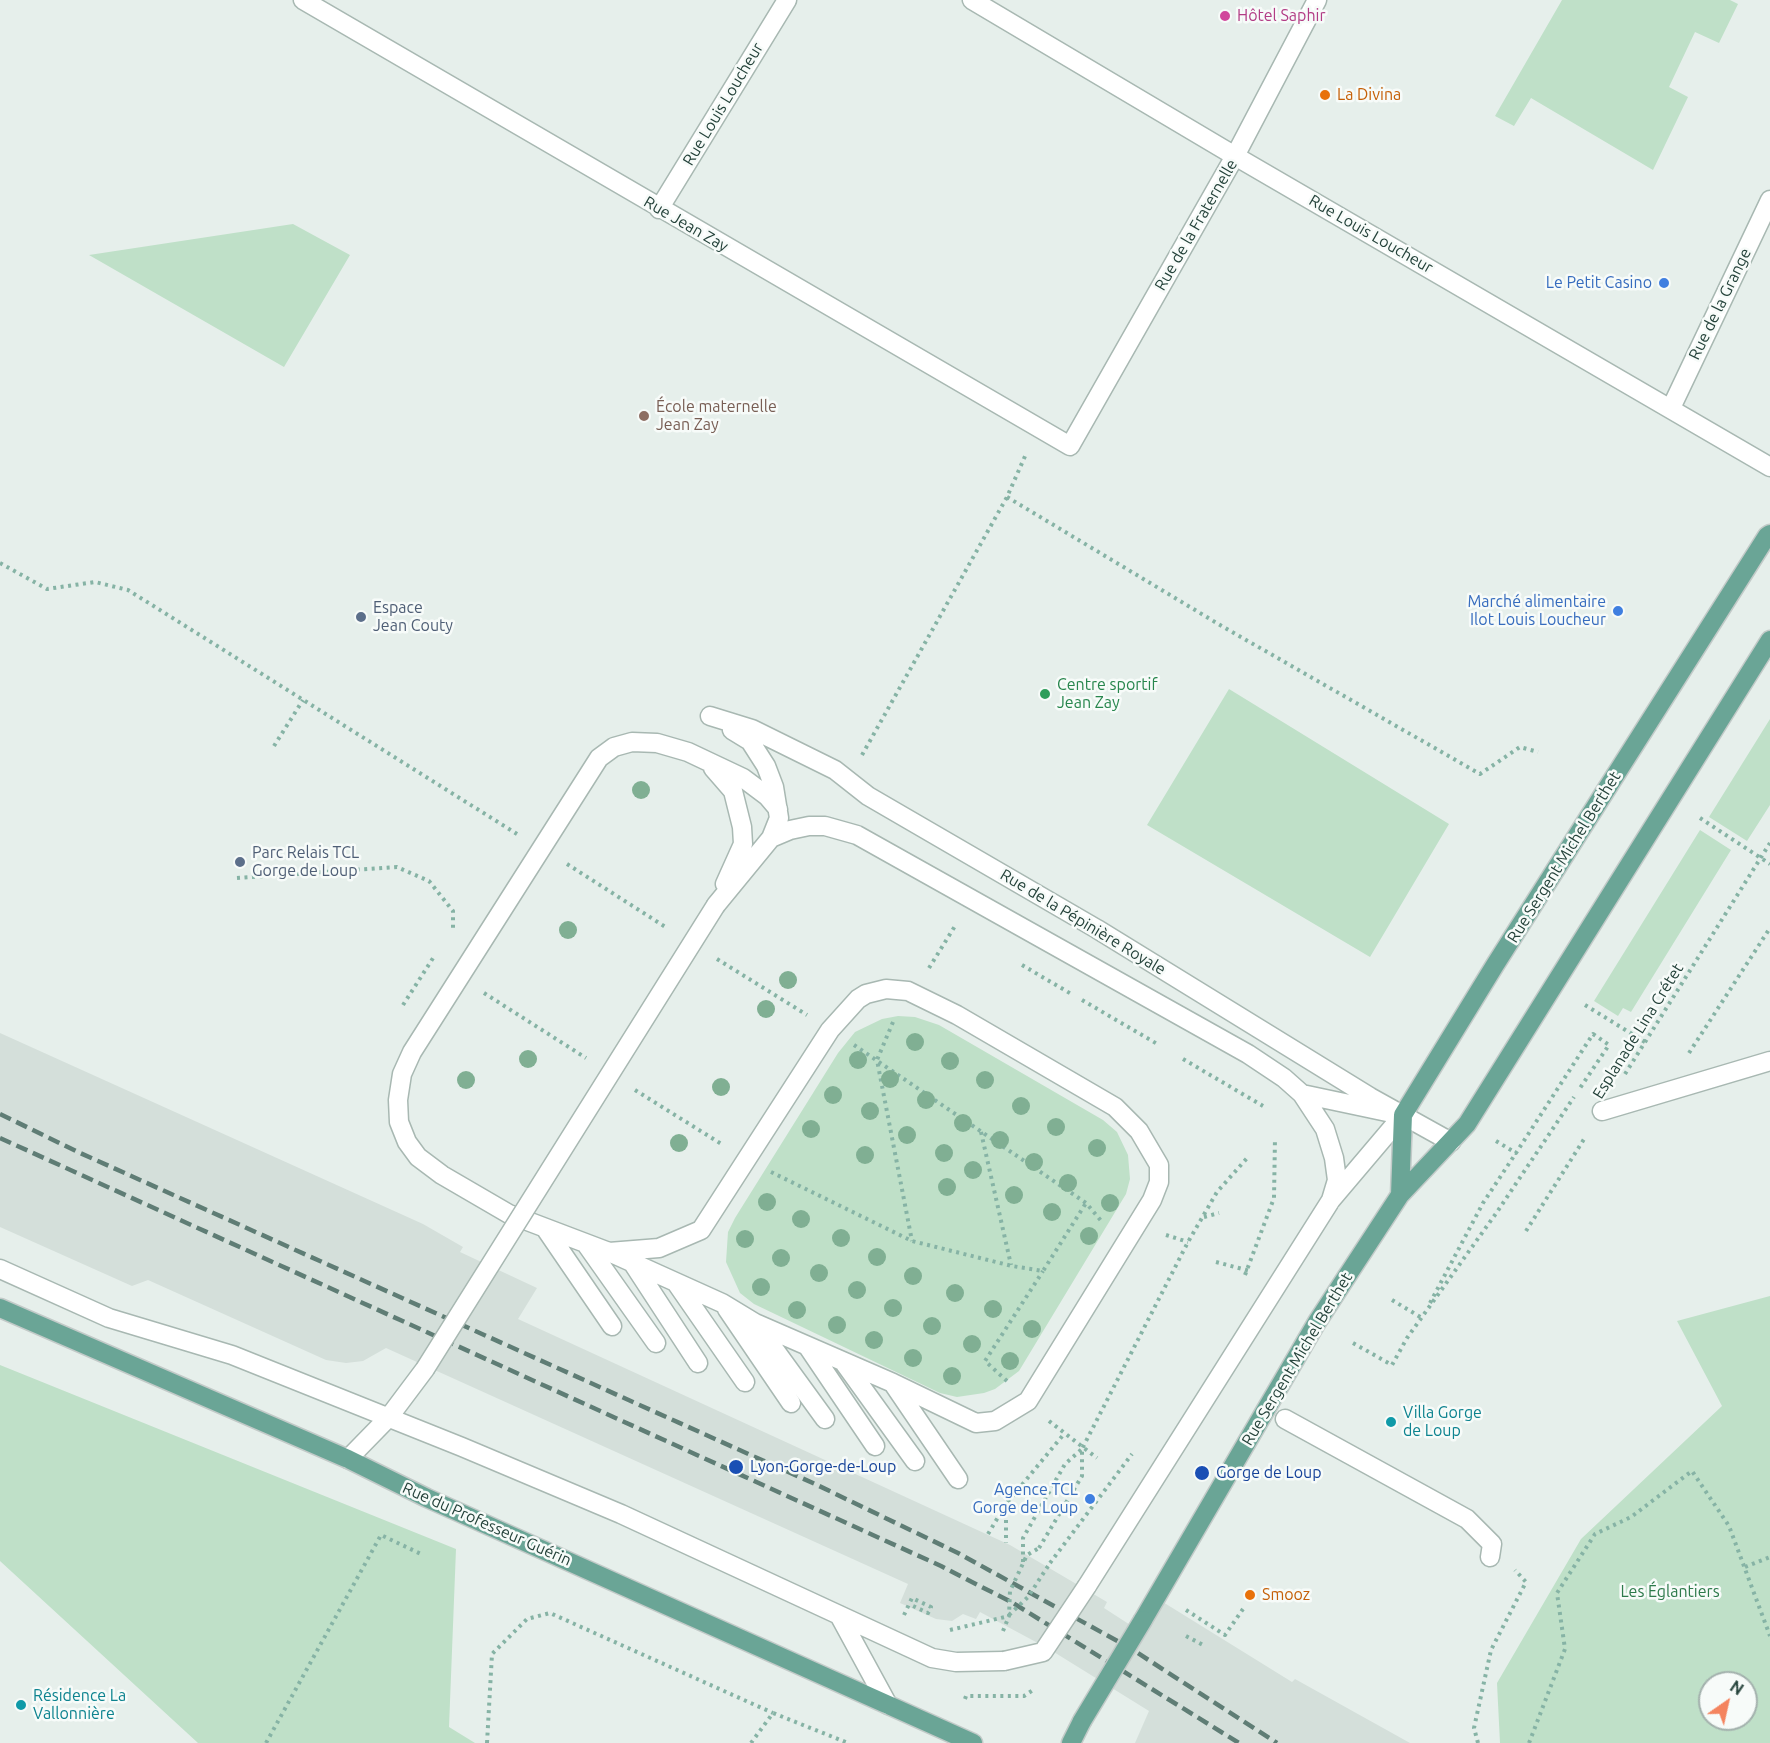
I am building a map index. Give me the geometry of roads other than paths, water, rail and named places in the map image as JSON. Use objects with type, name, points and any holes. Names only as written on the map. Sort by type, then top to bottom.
[{"type":"main road","name":"Rue Sergent Michel Berthet","points":[[1400,1195],[1403,1115],[1760,546],[1770,534]]},
{"type":"main road","name":"Rue Sergent Michel Berthet","points":[[1071,1743],[1082,1720],[1317,1322],[1400,1195],[1467,1124],[1770,640]]},
{"type":"main road","name":"Rue du Professeur Guérin","points":[[0,1308],[348,1459],[427,1498],[973,1743]]},
{"type":"street","name":"Rue Jean Zay","points":[[303,0],[1070,446]]},
{"type":"street","name":"Rue Louis Loucheur","points":[[659,209],[787,0]]},
{"type":"street","name":"Rue Louis Loucheur","points":[[972,0],[1235,156],[1770,466]]},
{"type":"street","name":"Rue de la Fraternelle","points":[[1070,446],[1235,156],[1317,0]]},
{"type":"street","name":"Rue de la Grange","points":[[1671,408],[1770,200]]},
{"type":"street","name":"Rue de la Pépinière Royale","points":[[778,809],[766,766],[750,741],[710,716],[752,729],[835,770],[868,796],[1097,929],[1451,1142]]},
{"type":"street","points":[[348,1459],[389,1417],[425,1369],[716,905],[771,838],[779,818],[778,809],[767,796],[743,778],[707,763],[688,752],[657,743],[632,742],[614,747],[598,758],[422,1035],[402,1074],[398,1100],[399,1122],[407,1142],[418,1157],[442,1175],[509,1214],[546,1228],[586,1244],[609,1252],[632,1262],[722,1303],[755,1323],[893,1383],[976,1423],[995,1421],[1028,1401],[1152,1200],[1159,1182],[1159,1165],[1153,1150],[1134,1124],[1115,1107],[957,1015],[909,991],[886,989],[866,994],[840,1018],[701,1230],[659,1248],[609,1252]]},
{"type":"street","points":[[707,763],[722,776],[733,791],[741,819],[743,844],[716,905]]},
{"type":"street","points":[[771,838],[790,830],[825,826],[875,843],[1248,1054],[1284,1078],[1302,1094],[1327,1134],[1337,1180],[1331,1200]]},
{"type":"street","points":[[1602,1111],[1770,1061]]},
{"type":"street","points":[[0,1269],[109,1318],[232,1355],[319,1392],[389,1417],[621,1515],[932,1658],[956,1662],[1004,1660],[1043,1652],[1331,1200],[1403,1115],[1302,1094]]},
{"type":"street","points":[[546,1228],[612,1326]]},
{"type":"street","points":[[586,1244],[656,1342]]},
{"type":"street","points":[[632,1262],[698,1363]]},
{"type":"street","points":[[676,1283],[745,1382]]},
{"type":"street","points":[[722,1303],[791,1403]]},
{"type":"street","points":[[755,1323],[825,1419]]},
{"type":"street","points":[[807,1345],[875,1446]]},
{"type":"street","points":[[845,1364],[915,1461]]},
{"type":"street","points":[[893,1383],[958,1479]]},
{"type":"street","points":[[1285,1419],[1467,1519],[1491,1551]]},
{"type":"street","points":[[839,1615],[888,1705]]},
{"type":"railway","points":[[0,1114],[78,1152],[815,1484],[958,1553],[1130,1648],[1277,1743]]},
{"type":"railway","points":[[0,1138],[941,1566],[1013,1603],[1239,1743]]},
{"type":"place","name":"Hôtel Saphir","points":[[1225,16]]},
{"type":"place","name":"La Divina","points":[[1325,95]]},
{"type":"place","name":"Le Petit Casino","points":[[1664,283]]},
{"type":"place","name":"École maternelle Jean Zay","points":[[644,416]]},
{"type":"place","name":"Marché alimentaire Ilot Louis Loucheur","points":[[1618,611]]},
{"type":"place","name":"Espace Jean Couty","points":[[361,617]]},
{"type":"place","name":"Centre sportif Jean Zay","points":[[1045,694]]},
{"type":"place","name":"Parc Relais TCL Gorge de Loup","points":[[240,862]]},
{"type":"place","name":"Villa Gorge de Loup","points":[[1391,1422]]},
{"type":"place","name":"Lyon-Gorge-de-Loup","points":[[736,1467]]},
{"type":"place","name":"Gorge de Loup","points":[[1202,1473]]},
{"type":"place","name":"Agence TCL Gorge de Loup","points":[[1090,1499]]},
{"type":"place","name":"Smooz","points":[[1250,1595]]},
{"type":"place","name":"Résidence La Vallonnière","points":[[21,1705]]},
{"type":"park label","name":"Les Églantiers","points":[[1670,1592]]}]
